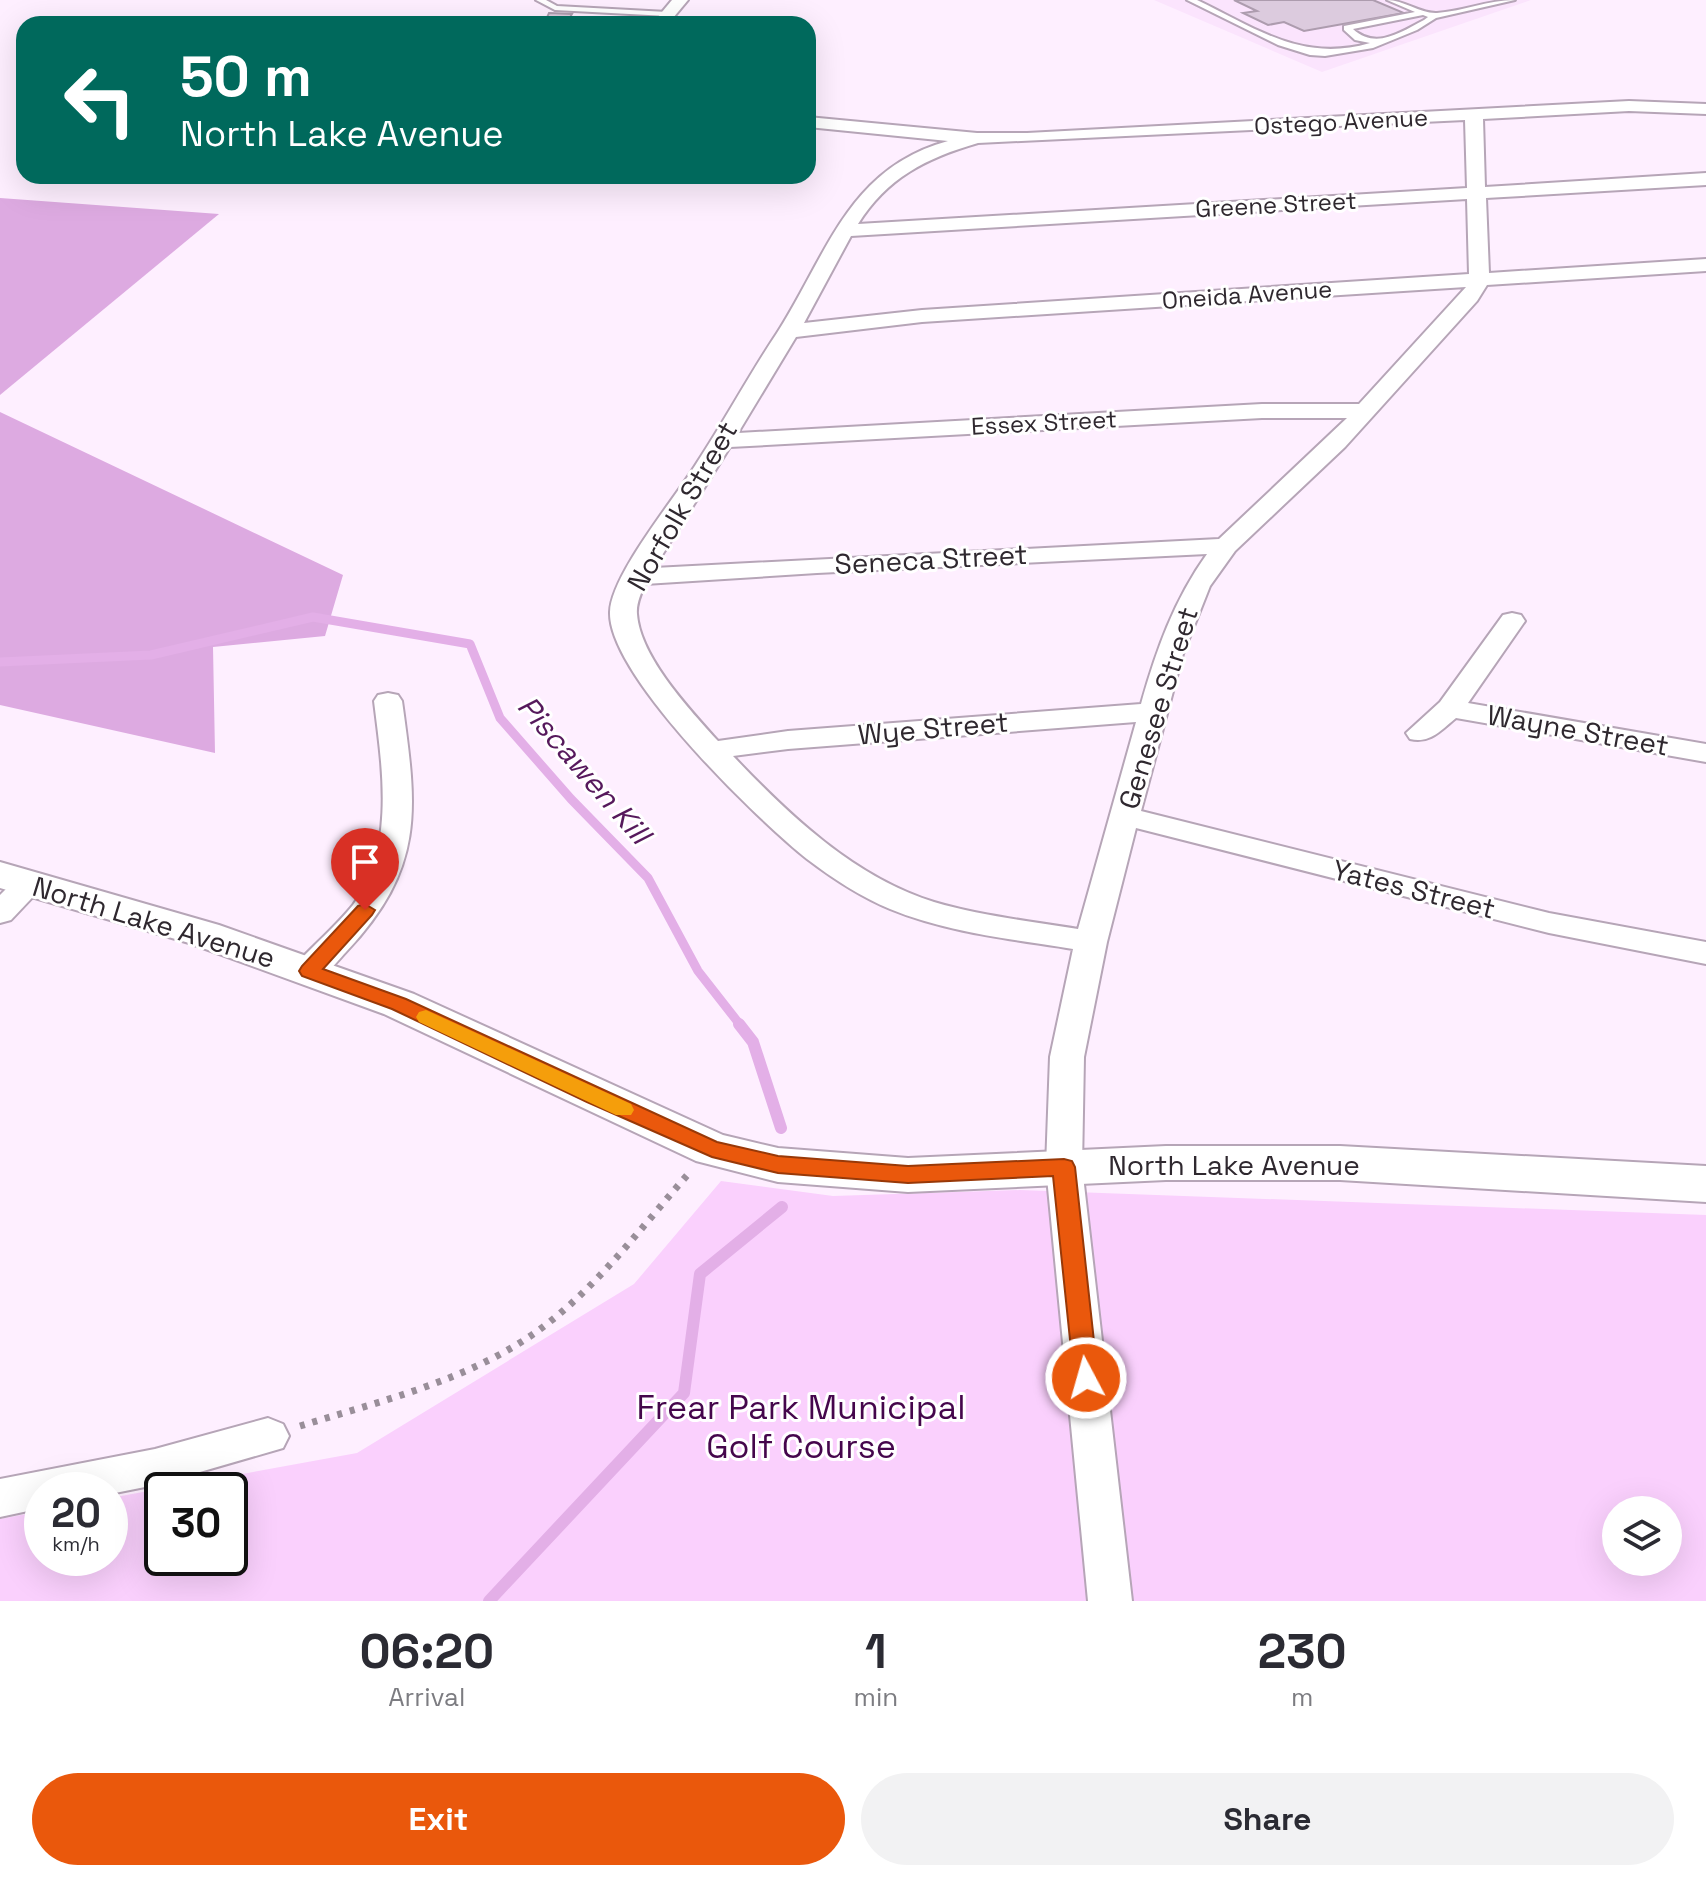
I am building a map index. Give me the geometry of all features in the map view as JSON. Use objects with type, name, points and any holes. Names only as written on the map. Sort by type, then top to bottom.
[{"type":"street","points":[[666,16],[680,0]]},
{"type":"street","name":"Ostego Avenue","points":[[977,138],[1086,136],[1644,106],[1706,109]]},
{"type":"street","points":[[1474,115],[1479,281]]},
{"type":"street","points":[[816,123],[977,138]]},
{"type":"street","name":"Norfolk Street","points":[[977,138],[926,153],[899,167],[871,192],[637,577],[622,610],[626,635],[642,664],[674,706],[713,750],[811,846],[871,887],[933,912],[1091,942]]},
{"type":"street","name":"Greene Street","points":[[845,231],[1706,179]]},
{"type":"street","name":"Oneida Avenue","points":[[789,331],[922,316],[1706,265]]},
{"type":"street","name":"Genesee Street","points":[[1110,1601],[1064,1167],[1067,1057],[1091,942],[1169,654],[1197,586],[1226,546],[1367,411],[1470,297],[1479,281]]},
{"type":"street","name":"Essex Street","points":[[721,441],[1262,411],[1367,411]]},
{"type":"street","name":"Seneca Street","points":[[637,577],[817,565],[1226,546]]},
{"type":"street","points":[[1420,733],[1450,708],[1512,621]]},
{"type":"street","points":[[309,971],[365,910],[380,887],[396,829],[399,783],[388,701]]},
{"type":"street","name":"Wayne Street","points":[[1450,708],[1706,753]]},
{"type":"street","name":"Wye Street","points":[[713,750],[788,740],[1153,712]]},
{"type":"street","name":"Yates Street","points":[[1124,816],[1549,923],[1706,953]]},
{"type":"street","name":"North Lake Avenue","points":[[10,890],[204,934],[309,971],[399,1004],[712,1149],[778,1165],[908,1175],[1166,1163],[1340,1163],[1706,1184]]},
{"type":"street","points":[[0,1498],[155,1467],[268,1436]]},
{"type":"lane","points":[[540,0],[565,9],[634,16]]},
{"type":"lane","points":[[1191,0],[1292,47],[1310,52],[1343,52],[1380,43],[1427,22],[1428,15]]},
{"type":"lane","points":[[1391,0],[1428,15]]},
{"type":"lane","points":[[1380,43],[1358,38],[1347,28],[1511,0]]},
{"type":"path","points":[[268,1436],[415,1389],[518,1343],[572,1303],[712,1149]]},
{"type":"shaded area","points":[[1154,0],[1531,0],[1322,72]]},
{"type":"shaded area","points":[[0,198],[219,214],[0,395]]},
{"type":"shaded area","points":[[0,412],[343,575],[325,636],[213,647],[215,753],[0,705]]},
{"type":"green space","name":"Frear Park Municipal Golf Course","points":[[721,1181],[833,1196],[1020,1190],[1706,1215],[1706,1601],[0,1601],[0,1519],[24,1514],[24,1576],[128,1576],[128,1495],[144,1492],[144,1576],[248,1576],[248,1473],[357,1453],[634,1284]]},
{"type":"building","points":[[1234,0],[1373,0],[1404,13],[1304,31],[1284,22],[1268,25],[1243,13],[1257,11]]},
{"type":"building","points":[[549,13],[572,14],[571,16],[548,16]]},
{"type":"waterway","name":"Piscawen Kill","points":[[0,662],[151,655],[313,617],[470,644],[500,718],[571,799],[648,878],[698,971],[741,1026]]},
{"type":"waterway","name":"Piscawen Kill","points":[[739,1024],[753,1042],[781,1128]]},
{"type":"waterway","points":[[489,1601],[684,1393],[700,1274],[782,1207]]},
{"type":"slow traffic","points":[[426,1017],[624,1110]]},
{"type":"route","points":[[365,910],[309,971],[399,1004],[712,1149],[778,1165],[908,1175],[1064,1167],[1086,1378]]}]
